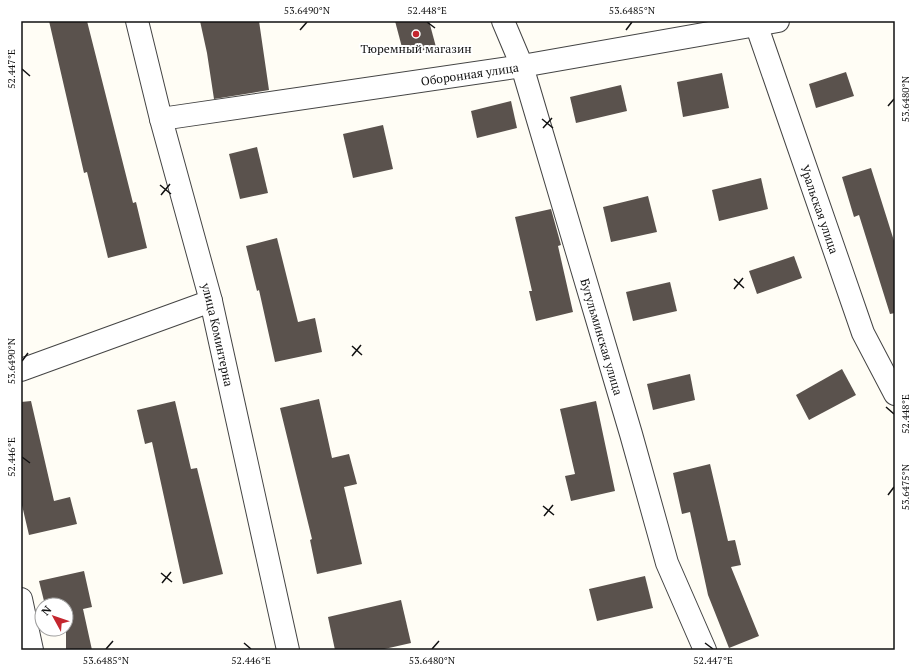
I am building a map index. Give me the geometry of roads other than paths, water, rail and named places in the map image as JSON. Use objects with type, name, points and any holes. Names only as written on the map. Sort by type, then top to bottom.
[{"type":"street","name":"улица Коминтерна","points":[[137,21],[161,119],[211,301],[288,650]]},
{"type":"street","name":"Бугульминская улица","points":[[503,21],[522,66],[631,434],[667,563],[704,650]]},
{"type":"street","name":"Оборонная улица","points":[[161,119],[522,66],[755,23],[778,21]]},
{"type":"street","name":"Уральская улица","points":[[755,23],[863,333],[895,394]]},
{"type":"street","points":[[21,370],[211,301]]},
{"type":"street","points":[[21,599],[32,650]]},
{"type":"place","name":"Тюремный магазин","points":[[416,34]]}]
